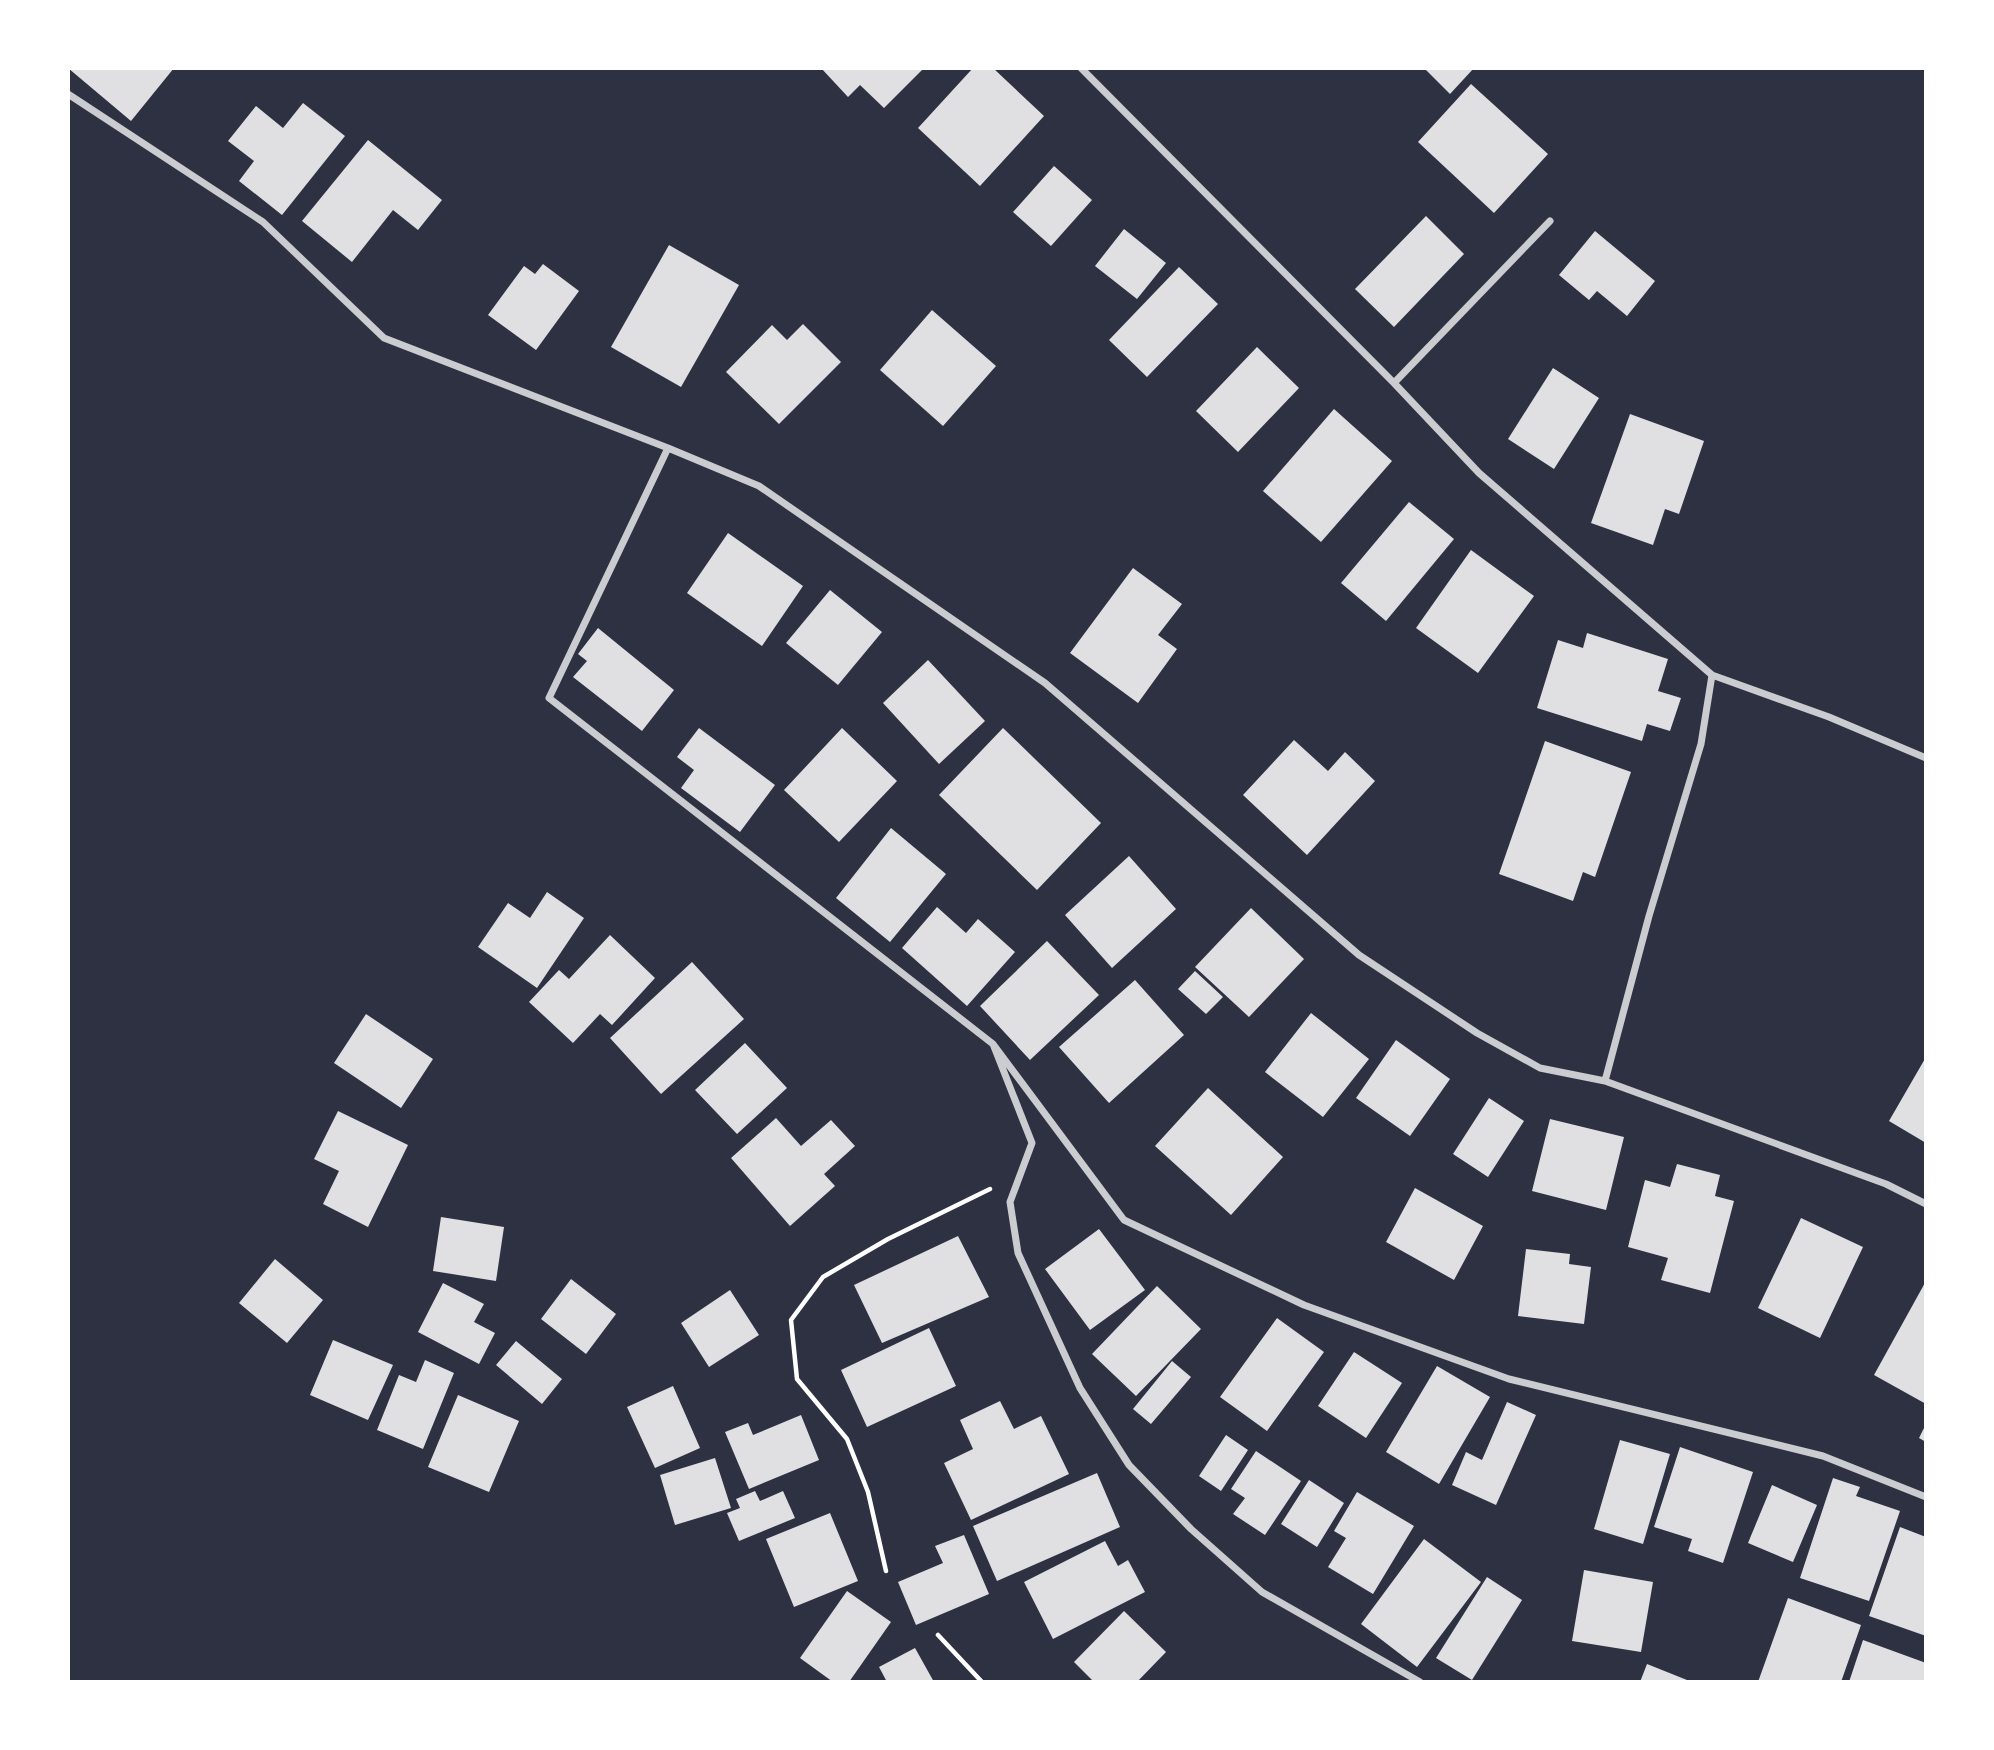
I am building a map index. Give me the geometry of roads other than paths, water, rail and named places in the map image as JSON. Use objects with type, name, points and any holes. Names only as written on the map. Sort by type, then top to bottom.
[{"type":"street","points":[[1081,68],[1394,383],[1479,473],[1712,675],[1829,717],[1926,758]]},
{"type":"street","points":[[68,94],[264,222],[384,338],[759,486],[1045,683],[1359,955],[1477,1033],[1540,1068],[1605,1081],[1886,1184],[1926,1204]]},
{"type":"street","points":[[1394,383],[1550,221]]},
{"type":"street","points":[[668,448],[549,698],[993,1044],[1124,1220],[1304,1305],[1509,1380],[1823,1456],[1926,1497]]},
{"type":"street","points":[[1605,1081],[1649,916],[1701,744],[1712,675]]},
{"type":"street","points":[[993,1044],[1032,1143],[1010,1202],[1018,1253],[1080,1388],[1129,1465],[1191,1529],[1262,1592],[1420,1682]]}]
